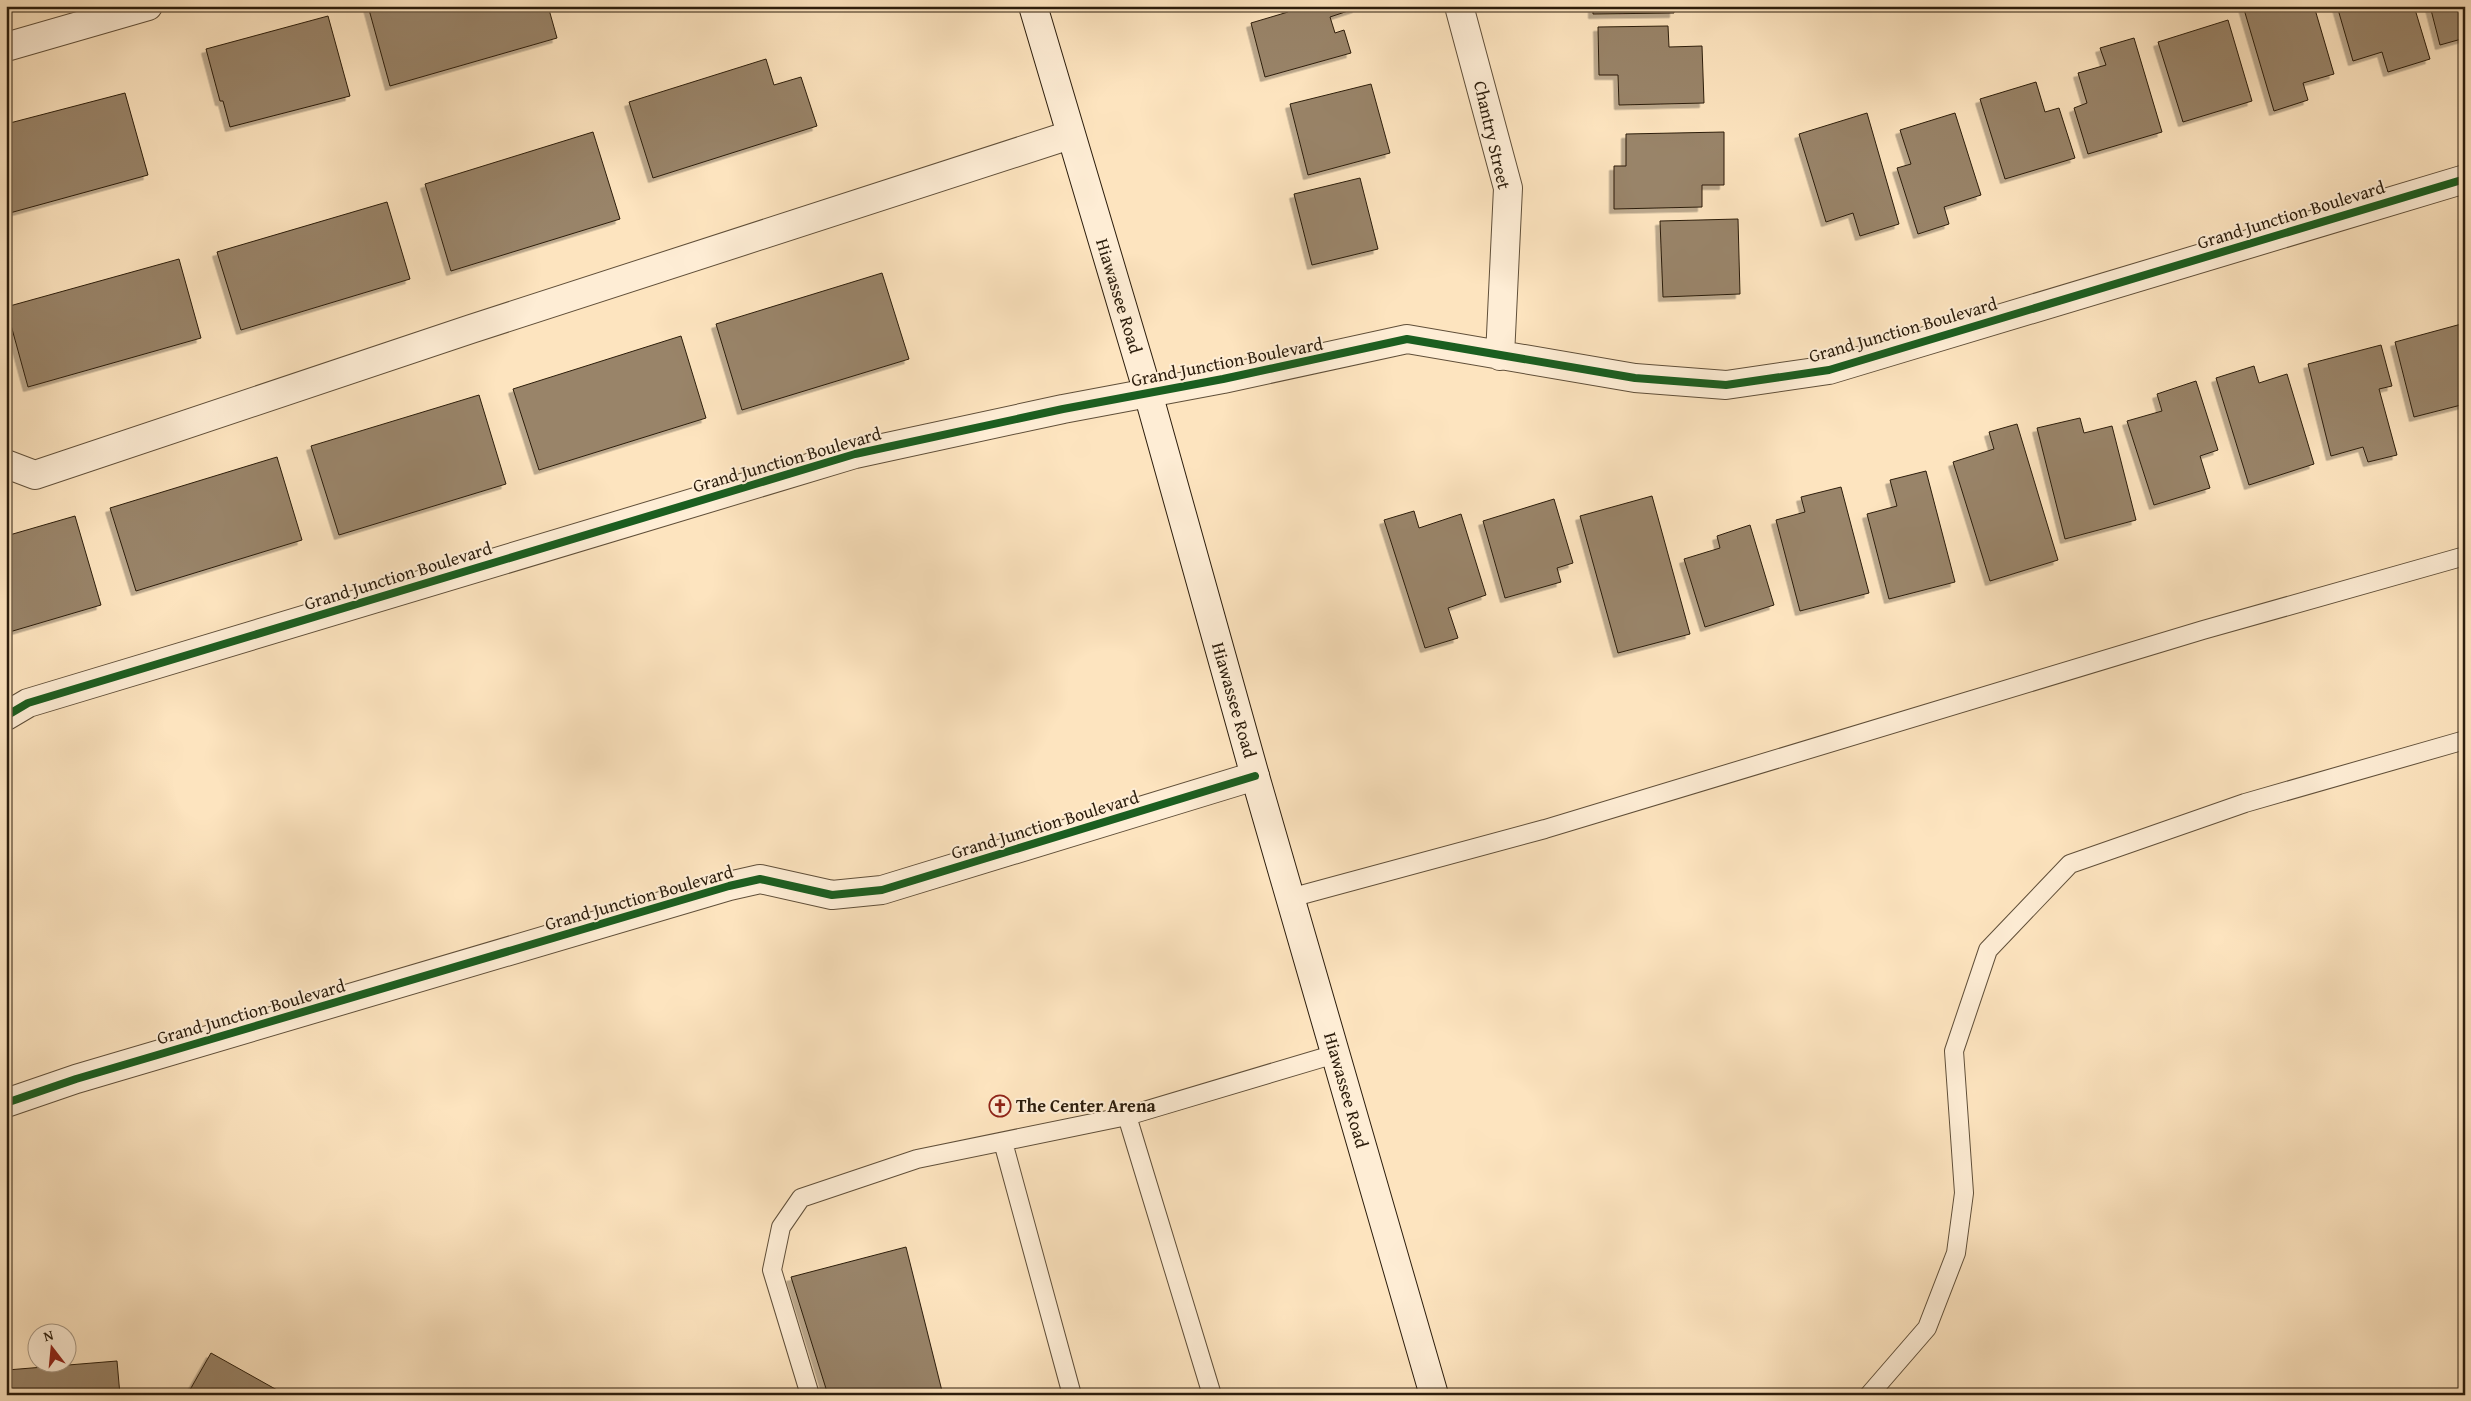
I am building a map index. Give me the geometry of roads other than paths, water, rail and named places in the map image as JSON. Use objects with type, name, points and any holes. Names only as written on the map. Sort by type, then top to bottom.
[{"type":"street","points":[[6,47],[148,6]]},
{"type":"street","name":"Hiawassee Road","points":[[1033,6],[1148,393],[1255,776],[1434,1395]]},
{"type":"street","name":"Chantry Street","points":[[1459,6],[1508,188],[1500,356]]},
{"type":"street","points":[[6,464],[35,475],[470,329],[1070,135]]},
{"type":"street","name":"Grand Junction Boulevard","points":[[6,716],[28,703],[855,454],[1223,379],[1407,339],[1635,378],[1726,385],[1829,370],[2465,179]]},
{"type":"street","name":"Grand Junction Boulevard","points":[[6,1103],[76,1079],[729,886],[760,879],[832,895],[882,890],[1255,776]]},
{"type":"lane","points":[[1290,898],[1545,829],[2203,630],[2465,556]]},
{"type":"lane","points":[[1869,1395],[1926,1328],[1956,1253],[1964,1193],[1954,1051],[1988,950],[2070,864],[2245,803],[2465,740]]},
{"type":"lane","points":[[810,1395],[772,1270],[782,1227],[802,1198],[917,1159],[1127,1116],[1335,1054]]},
{"type":"lane","points":[[1127,1116],[1212,1395]]},
{"type":"lane","points":[[1003,1142],[1072,1395]]},
{"type":"place","name":"The Center Arena","points":[[1000,1106]]}]
